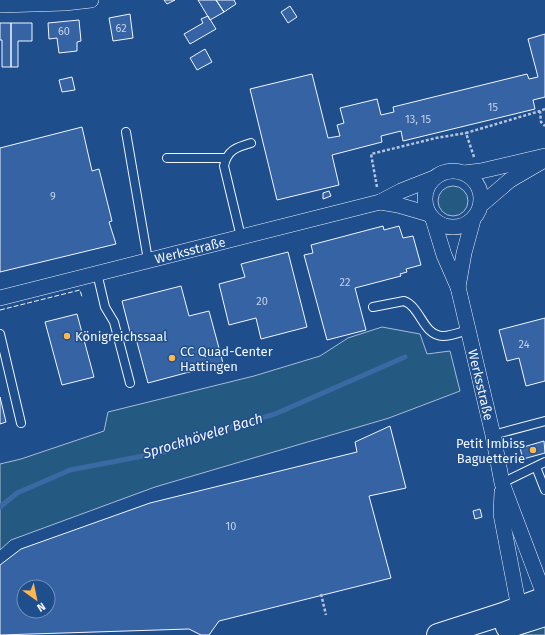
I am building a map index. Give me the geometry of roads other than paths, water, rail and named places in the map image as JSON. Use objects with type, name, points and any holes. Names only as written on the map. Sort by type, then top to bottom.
[{"type":"street","points":[[0,5],[65,3],[91,0]]},
{"type":"street","name":"Werksstraße","points":[[544,605],[502,483],[493,434],[458,287],[444,255],[425,203],[425,193],[430,182],[434,178],[439,174],[450,170],[471,172],[545,157]]},
{"type":"street","name":"Werksstraße","points":[[458,287],[464,253],[473,220],[482,204],[510,180],[545,157]]},
{"type":"street","points":[[471,172],[481,192],[482,204]]},
{"type":"street","name":"Werksstraße","points":[[0,298],[380,202],[400,191],[434,178]]},
{"type":"street","name":"Werksstraße","points":[[380,202],[398,205],[431,217],[440,224],[449,227],[466,225],[473,220]]},
{"type":"street","name":"Werksstraße","points":[[502,483],[501,514],[519,608]]},
{"type":"street","points":[[438,635],[519,608],[544,605]]},
{"type":"street","points":[[483,635],[544,605]]},
{"type":"lane","points":[[126,132],[148,260]]},
{"type":"lane","points":[[241,237],[224,166],[226,158],[232,150],[251,143]]},
{"type":"lane","points":[[167,158],[226,158]]},
{"type":"lane","points":[[97,273],[105,307],[114,322],[130,384]]},
{"type":"lane","points":[[373,307],[404,301],[409,302],[428,328],[439,336],[445,336],[468,330]]},
{"type":"lane","points":[[0,334],[21,423]]},
{"type":"lane","points":[[493,434],[545,421]]},
{"type":"lane","points":[[502,483],[545,462]]},
{"type":"lane","points":[[536,466],[545,490]]},
{"type":"waterway","name":"Sprockhöveler Bach","points":[[0,507],[17,493],[70,470],[164,452],[189,439],[275,414],[405,357]]},
{"type":"place","name":"Königreichssaal","points":[[67,336]]},
{"type":"place","name":"CC Quad-Center Hattingen","points":[[172,358]]},
{"type":"place","name":"Petit Imbiss Baguetterie","points":[[533,450]]}]
